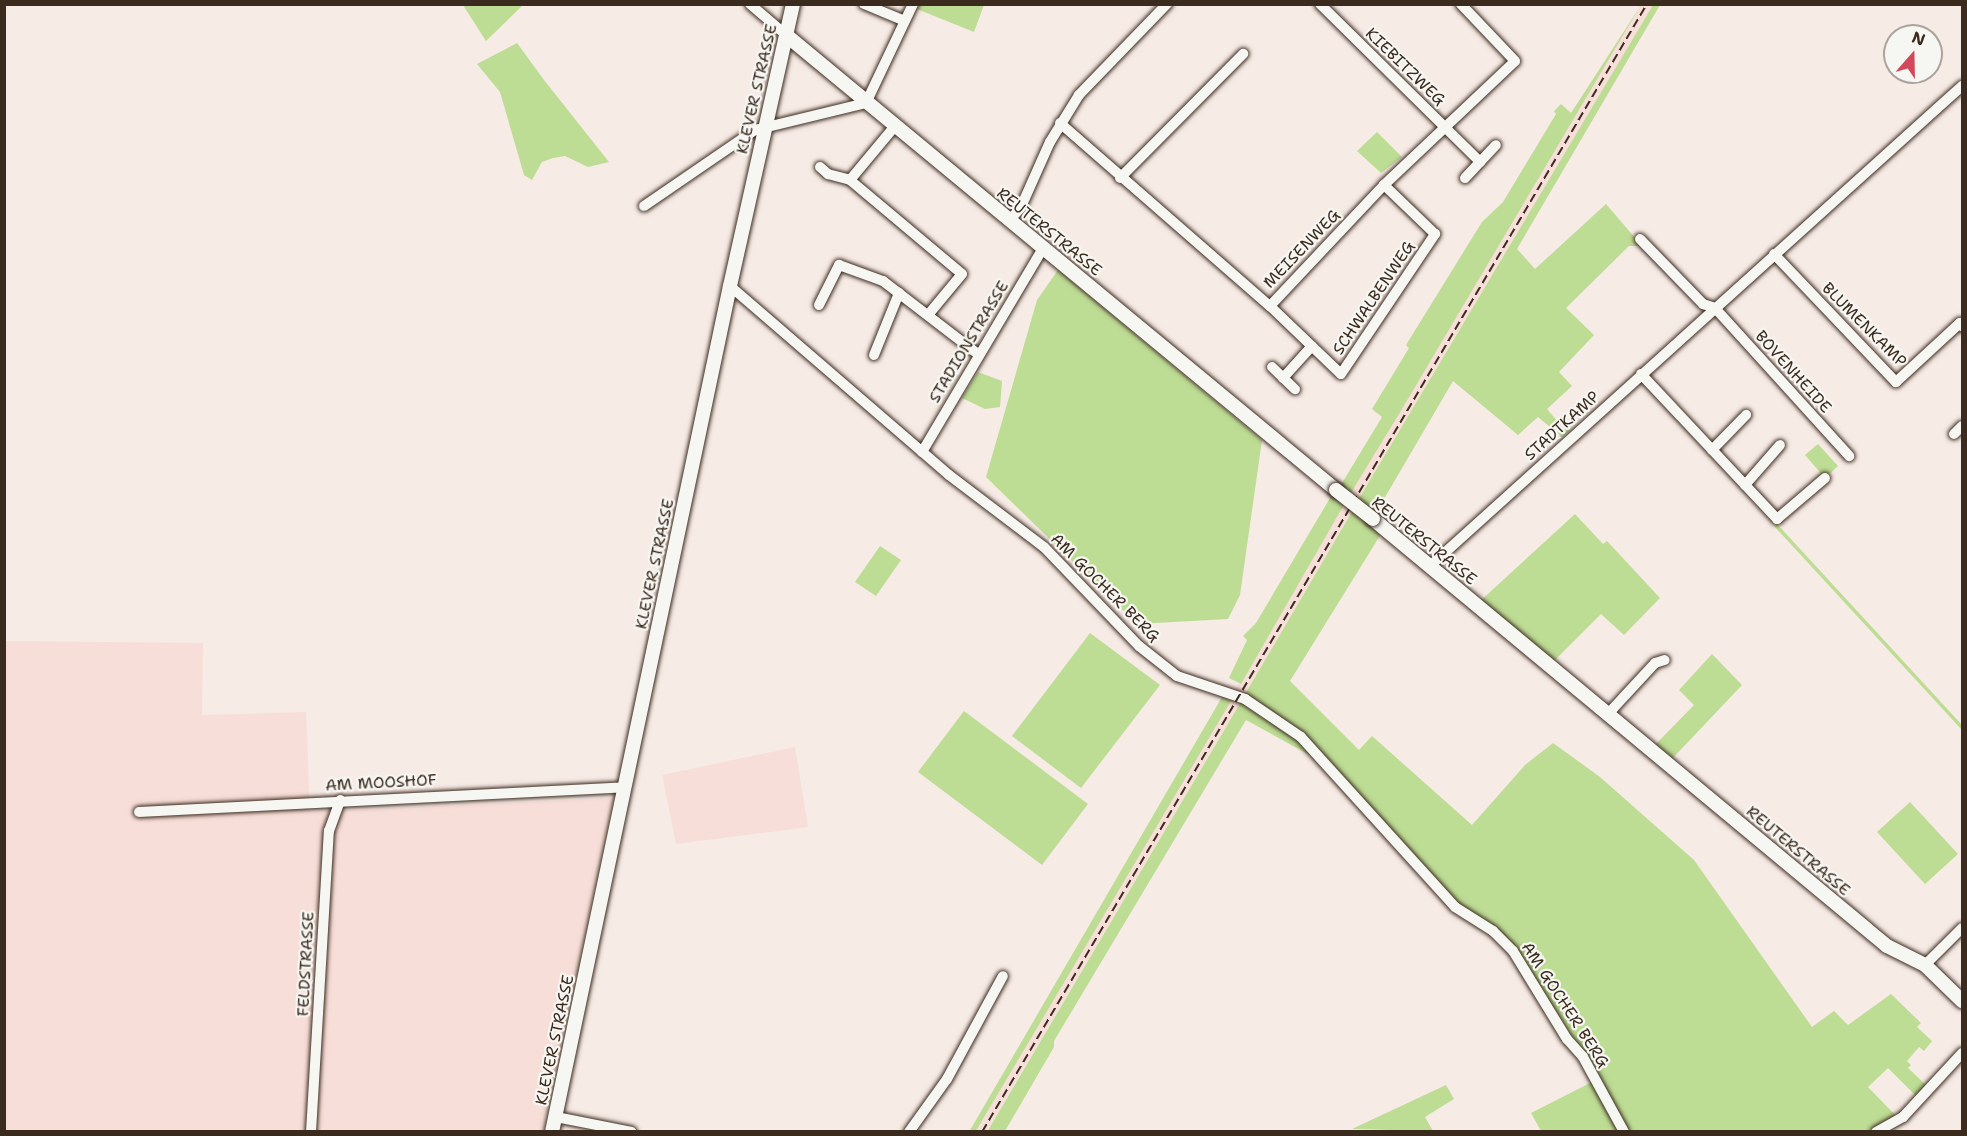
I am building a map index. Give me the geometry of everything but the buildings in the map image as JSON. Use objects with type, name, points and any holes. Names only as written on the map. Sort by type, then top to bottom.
[{"type":"street","name":"REUTERSTRASSE","points":[[750,4],[866,104],[1430,566],[1887,946],[1925,965],[1962,1001]]},
{"type":"street","name":"KLEVER STRASSE","points":[[552,1131],[764,128],[782,32],[794,4]]},
{"type":"street","points":[[864,4],[905,21]]},
{"type":"street","points":[[644,206],[745,136],[764,128],[866,104],[912,4]]},
{"type":"street","points":[[1009,221],[1025,200],[1060,123],[1080,95],[1167,4]]},
{"type":"street","name":"KIEBITZWEG","points":[[1320,4],[1445,126]]},
{"type":"street","name":"MEISENWEG","points":[[1060,123],[1120,178],[1270,306],[1384,185],[1515,61],[1461,4]]},
{"type":"street","points":[[1120,178],[1243,54]]},
{"type":"street","name":"STADTKAMP","points":[[1430,566],[1962,86]]},
{"type":"street","points":[[850,180],[895,126]]},
{"type":"street","points":[[1445,126],[1480,162]]},
{"type":"street","points":[[1465,178],[1496,145]]},
{"type":"street","points":[[820,167],[828,174],[850,180],[962,274],[928,315]]},
{"type":"street","name":"SCHWALBENWEG","points":[[1270,306],[1341,374],[1435,234],[1384,185]]},
{"type":"street","points":[[1640,239],[1703,304],[1715,308]]},
{"type":"street","name":"STADIONSTRASSE","points":[[922,452],[1043,248]]},
{"type":"street","name":"BLUMENKAMP","points":[[1774,254],[1896,382],[1960,323],[1962,326]]},
{"type":"street","points":[[819,304],[839,265],[883,281],[979,355]]},
{"type":"street","name":"AM GOCHER BERG","points":[[730,286],[922,452],[1044,547],[1139,646],[1177,676],[1245,699],[1301,737],[1447,899],[1514,951],[1567,1038],[1583,1057],[1624,1131]]},
{"type":"street","points":[[874,355],[899,293]]},
{"type":"street","name":"BOVENHEIDE","points":[[1715,308],[1849,456]]},
{"type":"street","name":"SCHWALBENWEG","points":[[1284,378],[1312,346]]},
{"type":"street","points":[[1272,367],[1295,389]]},
{"type":"street","points":[[1641,374],[1777,519],[1825,478]]},
{"type":"street","points":[[1712,450],[1746,415]]},
{"type":"street","points":[[1954,434],[1962,426]]},
{"type":"street","points":[[1745,485],[1780,445]]},
{"type":"street","points":[[1608,714],[1655,663],[1665,660]]},
{"type":"street","name":"AM MOOSHOF","points":[[139,812],[625,787]]},
{"type":"street","name":"FELDSTRASSE","points":[[311,1131],[329,831],[340,800]]},
{"type":"street","points":[[1925,965],[1962,928]]},
{"type":"street","points":[[909,1131],[946,1078],[1003,976]]},
{"type":"street","points":[[1876,1131],[1903,1117],[1962,1053]]},
{"type":"street","points":[[556,1117],[632,1131]]},
{"type":"shaded area","points":[[1641,5],[1653,5],[1357,502],[1349,496]]},
{"type":"shaded area","points":[[1345,503],[1353,510],[1249,688],[987,1131],[976,1132]]},
{"type":"shaded area","points":[[5,641],[203,643],[202,715],[306,712],[310,812],[614,798],[543,1131],[5,1132]]},
{"type":"shaded area","points":[[795,747],[808,827],[676,844],[662,775]]},
{"type":"green space","points":[[919,4],[984,5],[974,32],[917,9]]},
{"type":"green space","points":[[463,5],[523,5],[486,41]]},
{"type":"green space","points":[[1641,5],[1349,496],[1339,488],[1382,417],[1372,409],[1409,348],[1406,345],[1482,222],[1503,202],[1556,114],[1554,111],[1561,104],[1571,113]]},
{"type":"green space","points":[[1653,5],[1660,5],[1517,249],[1535,269],[1606,204],[1642,246],[1629,246],[1566,308],[1594,335],[1559,372],[1572,386],[1547,409],[1564,429],[1571,430],[1562,437],[1538,417],[1518,435],[1453,381],[1374,516],[1357,502]]},
{"type":"green space","points":[[517,43],[609,162],[588,167],[565,156],[542,162],[532,180],[524,175],[500,92],[477,64]]},
{"type":"green space","points":[[1377,132],[1402,157],[1381,173],[1357,151]]},
{"type":"green space","points":[[1058,270],[1262,440],[1240,595],[1228,619],[1137,624],[986,477],[1037,300]]},
{"type":"green space","points":[[978,372],[1002,381],[1000,407],[985,409],[962,398]]},
{"type":"green space","points":[[1818,444],[1838,466],[1825,478],[1805,455]]},
{"type":"green space","points":[[1333,493],[1345,503],[1241,684],[1229,678],[1247,640],[1243,636],[1256,623]]},
{"type":"green space","points":[[1353,510],[1381,534],[1290,681],[1359,750],[1372,736],[1472,825],[1525,765],[1553,743],[1600,777],[1694,860],[1812,1027],[1834,1011],[1848,1025],[1891,994],[1921,1023],[1917,1027],[1932,1041],[1924,1051],[1919,1047],[1907,1061],[1911,1065],[1908,1068],[1927,1086],[1917,1097],[1888,1068],[1868,1087],[1897,1117],[1868,1131],[1627,1131],[1602,1081],[1514,948],[1456,905],[1297,730],[1244,696]]},
{"type":"green space","points":[[1575,514],[1603,544],[1607,541],[1660,598],[1624,635],[1601,614],[1551,664],[1478,603]]},
{"type":"green space","points":[[1777,524],[1962,725],[1962,730],[1774,526]]},
{"type":"green space","points":[[880,546],[901,560],[876,596],[855,582]]},
{"type":"green space","points":[[1090,633],[1160,685],[1081,788],[1012,736]]},
{"type":"green space","points":[[1712,654],[1742,685],[1670,761],[1653,747],[1694,705],[1679,690]]},
{"type":"green space","points":[[1222,697],[1231,701],[976,1131],[969,1132]]},
{"type":"green space","points":[[1242,700],[1294,734],[1313,757],[1246,720],[1054,1041],[1054,1047],[1005,1131],[987,1132]]},
{"type":"green space","points":[[964,711],[1088,804],[1042,865],[918,772]]},
{"type":"green space","points":[[1910,802],[1958,854],[1925,884],[1877,832]]},
{"type":"green space","points":[[1592,1082],[1618,1131],[1541,1131],[1531,1113]]},
{"type":"green space","points":[[1446,1085],[1454,1099],[1425,1117],[1433,1131],[1352,1129]]},
{"type":"railway","points":[[982,1132],[1647,4]]}]
